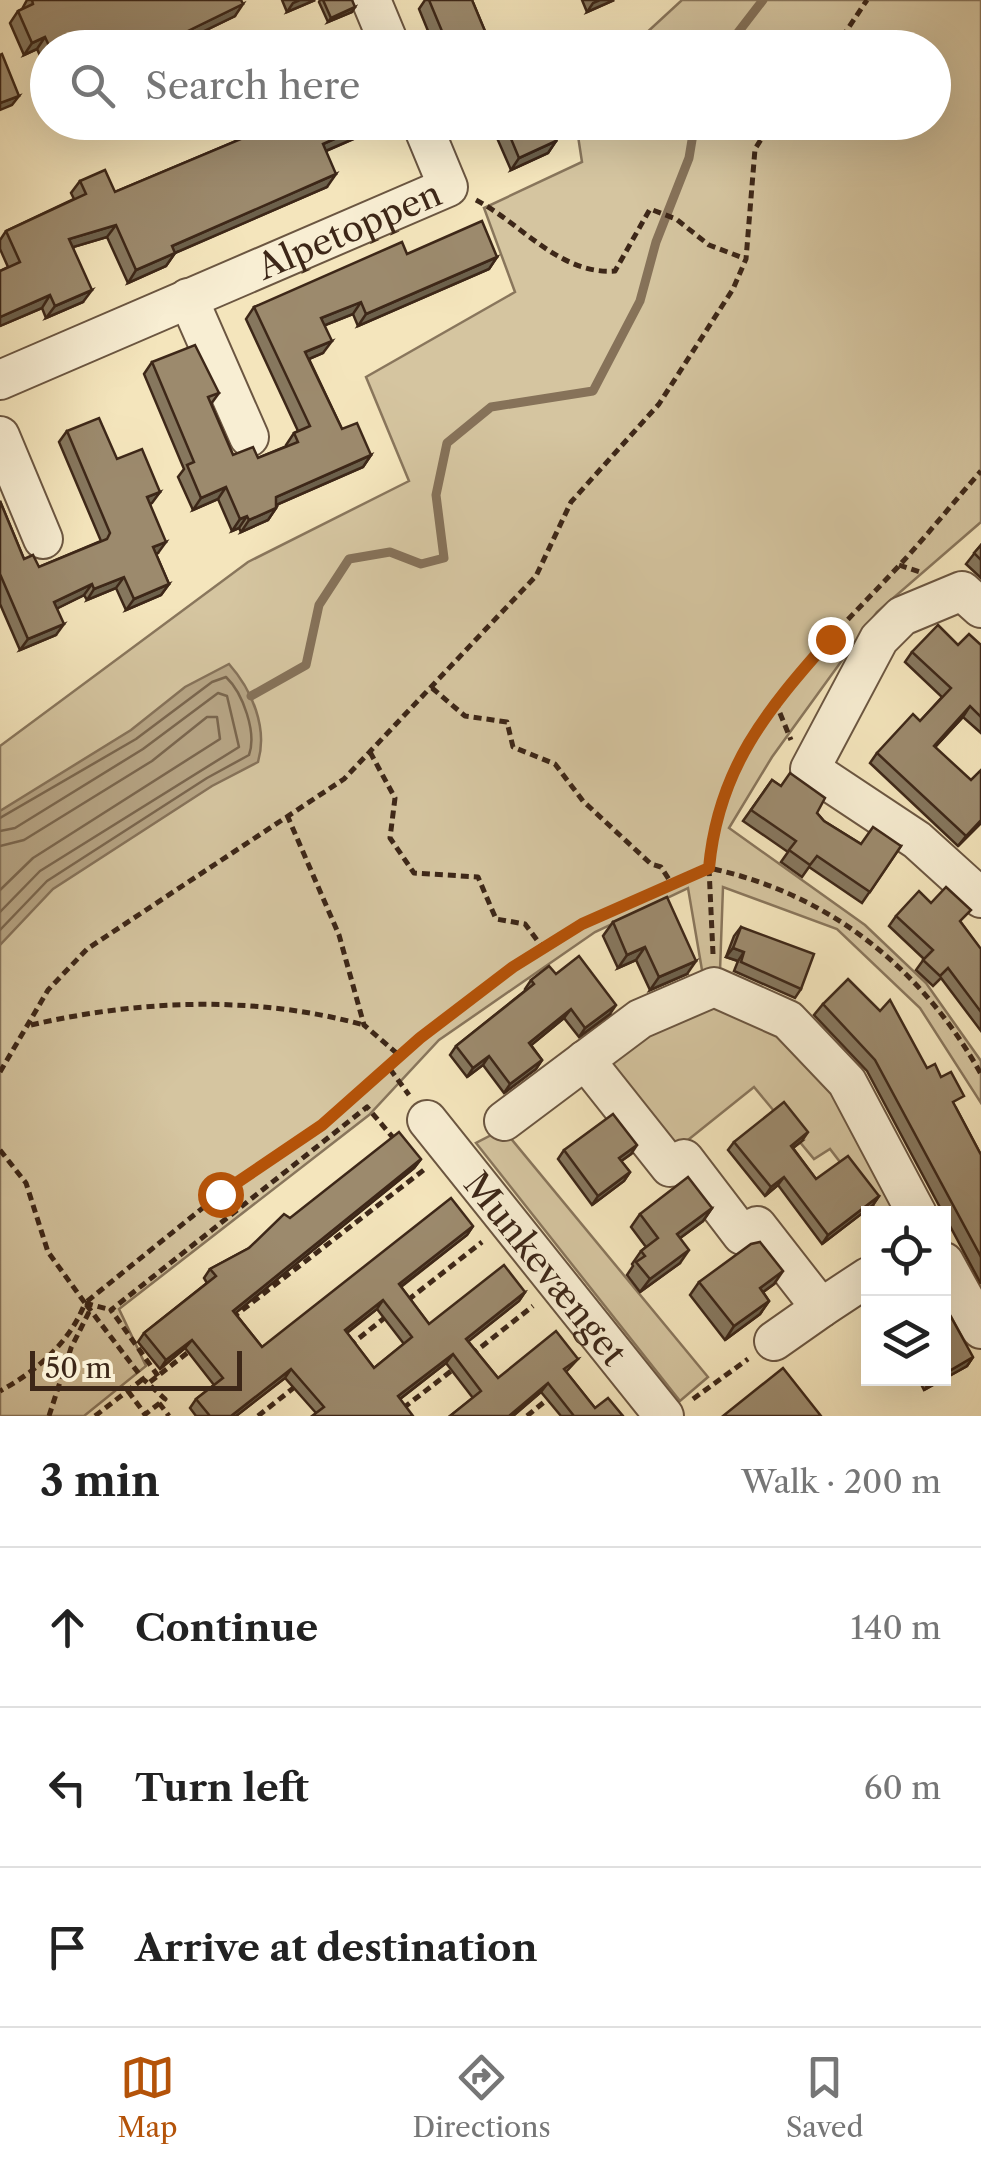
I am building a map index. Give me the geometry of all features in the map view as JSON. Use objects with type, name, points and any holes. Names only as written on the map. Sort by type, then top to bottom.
[{"type":"street","points":[[371,0],[384,30]]},
{"type":"street","name":"Alpetoppen","points":[[0,380],[448,186],[429,140]]},
{"type":"street","points":[[188,298],[249,437]]},
{"type":"street","points":[[0,436],[43,539]]},
{"type":"street","points":[[981,608],[962,591],[902,616],[879,638],[810,769],[917,840],[981,898]]},
{"type":"street","points":[[714,987],[788,1020],[847,1082],[913,1206]]},
{"type":"street","name":"Munkevænget","points":[[504,1122],[640,1018],[714,987]]},
{"type":"street","points":[[585,1060],[670,1167],[684,1160],[742,1235],[757,1226],[821,1308]]},
{"type":"street","name":"Munkevænget","points":[[415,1128],[432,1158],[508,1222],[559,1285],[674,1410]]},
{"type":"street","points":[[951,1274],[981,1328]]},
{"type":"street","points":[[774,1340],[861,1282]]},
{"type":"path","points":[[847,30],[867,0]]},
{"type":"path","points":[[1,1070],[48,990],[87,949],[344,780],[536,576],[571,502],[659,404],[733,289],[746,258],[755,149],[761,140]]},
{"type":"path","points":[[480,202],[558,257],[591,273],[615,271],[650,209],[676,219],[708,245],[746,258]]},
{"type":"path","points":[[714,987],[709,868],[713,820],[725,788],[775,701],[981,472]]},
{"type":"path","points":[[432,688],[465,716],[507,722],[514,747],[555,764],[584,801],[651,864],[662,866],[672,884]]},
{"type":"path","points":[[370,752],[396,798],[390,838],[414,873],[478,877],[496,919],[525,924],[542,948]]},
{"type":"path","points":[[286,815],[339,936],[364,1025]]},
{"type":"path","points":[[0,1391],[17,1382],[74,1330],[85,1303],[191,1216],[364,1090],[497,978],[582,924],[709,868],[760,879],[857,930],[926,991],[981,1074]]},
{"type":"path","points":[[29,1026],[100,1009],[182,1002],[334,1017],[364,1025],[400,1057]]},
{"type":"path","points":[[364,1090],[367,1107],[396,1140],[415,1128]]},
{"type":"path","points":[[110,1310],[367,1107]]},
{"type":"path","points":[[0,1150],[26,1184],[48,1252],[90,1310],[165,1398],[144,1415],[128,1391]]},
{"type":"path","points":[[221,1327],[432,1158]]},
{"type":"path","points":[[348,1346],[508,1222]]},
{"type":"path","points":[[393,1416],[559,1285]]},
{"type":"path","points":[[85,1303],[110,1310],[158,1376]]},
{"type":"path","points":[[49,1416],[71,1348],[90,1310]]},
{"type":"path","points":[[95,1416],[128,1391],[158,1376],[205,1339]]},
{"type":"path","points":[[674,1410],[774,1340]]},
{"type":"path","points":[[258,1416],[303,1381]]},
{"type":"path","points":[[527,1416],[556,1393]]},
{"type":"path","points":[[160,1404],[169,1416]]},
{"type":"shaded area","points":[[682,0],[981,0],[981,522],[877,612],[772,757],[729,828],[865,925],[926,983],[981,1061],[981,1103],[920,1008],[837,929],[723,887],[720,971],[702,970],[688,888],[595,932],[439,1040],[369,1115],[119,1309],[146,1366],[84,1416],[0,1416],[0,746],[248,562],[409,481],[366,377],[515,292],[484,208],[582,162],[579,140],[951,140],[951,30],[649,30]]},
{"type":"shaded area","points":[[708,999],[781,1028],[836,1085],[902,1206],[874,1206],[830,1149],[814,1159],[754,1087],[668,1156],[610,1077],[611,1057]]},
{"type":"shaded area","points":[[503,1129],[708,1377],[680,1401],[476,1143]]},
{"type":"water","points":[[229,664],[256,710],[261,736],[258,762],[212,786],[53,889],[0,945],[0,811],[131,730],[185,687]]},
{"type":"building","points":[[32,0],[241,0],[243,4],[190,30],[30,30],[30,38],[18,11],[33,4]]},
{"type":"building","points":[[323,0],[352,0],[355,7],[331,18]]},
{"type":"building","points":[[429,0],[472,0],[484,30],[442,30]]},
{"type":"building","points":[[0,55],[19,96],[0,103]]},
{"type":"building","points":[[238,140],[332,140],[323,144],[336,174],[172,246],[175,253],[136,270],[116,225],[69,239],[92,290],[55,306],[50,295],[0,317],[0,271],[20,262],[6,231],[86,194],[80,181],[105,170],[115,192]]},
{"type":"building","points":[[512,140],[556,140],[556,141],[519,158]]},
{"type":"building","points":[[482,221],[497,257],[366,314],[361,302],[321,318],[332,341],[305,352],[342,429],[357,423],[371,455],[276,497],[276,508],[249,520],[247,516],[240,519],[226,487],[201,498],[187,465],[194,462],[152,362],[195,345],[219,393],[208,397],[233,455],[253,447],[258,458],[298,442],[294,433],[310,426],[254,307],[402,242],[407,254]]},
{"type":"building","points":[[99,418],[117,459],[142,449],[160,492],[147,497],[166,542],[153,547],[169,584],[134,599],[124,577],[94,589],[92,584],[54,602],[64,624],[28,639],[0,574],[0,501],[24,559],[33,555],[39,567],[107,539],[110,533],[67,431]]},
{"type":"building","points":[[938,625],[958,645],[969,634],[981,645],[981,717],[970,706],[934,746],[971,780],[981,770],[981,820],[966,836],[877,753],[913,714],[920,721],[951,688],[912,652]]},
{"type":"building","points":[[790,773],[825,798],[817,813],[824,821],[861,844],[873,827],[901,846],[870,892],[817,856],[810,865],[789,850],[796,841],[751,810],[772,780],[781,786]]},
{"type":"building","points":[[946,887],[971,910],[960,921],[981,949],[981,1012],[948,968],[940,976],[923,960],[933,950],[896,916],[919,891],[931,903]]},
{"type":"building","points":[[667,897],[696,961],[659,977],[645,947],[627,955],[613,922]]},
{"type":"building","points":[[741,927],[814,954],[801,989],[741,962],[744,952],[733,948]]},
{"type":"building","points":[[579,956],[616,1005],[585,1028],[571,1009],[529,1043],[542,1060],[510,1084],[489,1056],[473,1068],[456,1046],[534,984],[531,980],[549,966],[556,974]]},
{"type":"building","points":[[848,979],[880,1011],[890,1000],[927,1068],[935,1064],[941,1077],[951,1072],[964,1096],[953,1102],[981,1155],[981,1257],[875,1060],[823,1004]]},
{"type":"building","points":[[784,1102],[808,1132],[791,1146],[816,1179],[848,1156],[879,1196],[828,1235],[784,1177],[771,1187],[734,1142]]},
{"type":"building","points":[[613,1114],[637,1145],[619,1158],[630,1172],[598,1196],[564,1150]]},
{"type":"building","points":[[399,1132],[421,1159],[233,1311],[262,1347],[451,1198],[473,1226],[399,1284],[429,1324],[504,1265],[525,1292],[466,1339],[498,1378],[556,1331],[578,1359],[564,1369],[595,1408],[608,1398],[623,1416],[574,1416],[548,1383],[509,1416],[450,1416],[481,1391],[453,1354],[398,1396],[413,1416],[312,1416],[324,1407],[291,1369],[231,1416],[210,1416],[196,1399],[223,1378],[192,1340],[166,1360],[144,1333],[216,1276],[210,1269],[249,1248],[284,1214],[290,1218]],"holes":[[[383,1300],[412,1337],[374,1368],[345,1330]]]},
{"type":"building","points":[[688,1177],[712,1208],[677,1234],[689,1250],[650,1279],[636,1262],[645,1256],[641,1251],[658,1238],[640,1214]]},
{"type":"building","points":[[760,1242],[783,1271],[760,1288],[769,1301],[734,1326],[699,1282],[751,1244]]},
{"type":"building","points":[[951,1317],[973,1357],[951,1370]]},
{"type":"building","points":[[783,1368],[821,1416],[723,1416]]},
{"type":"waterway","points":[[740,30],[763,0]]},
{"type":"waterway","points":[[251,696],[306,665],[319,605],[349,559],[390,552],[421,564],[444,558],[436,495],[447,443],[491,407],[593,391],[640,301],[692,140]]},
{"type":"route","points":[[220,1194],[322,1125],[390,1069],[420,1038],[513,967],[582,924],[709,868],[713,820],[725,788],[775,701],[830,639]]}]
